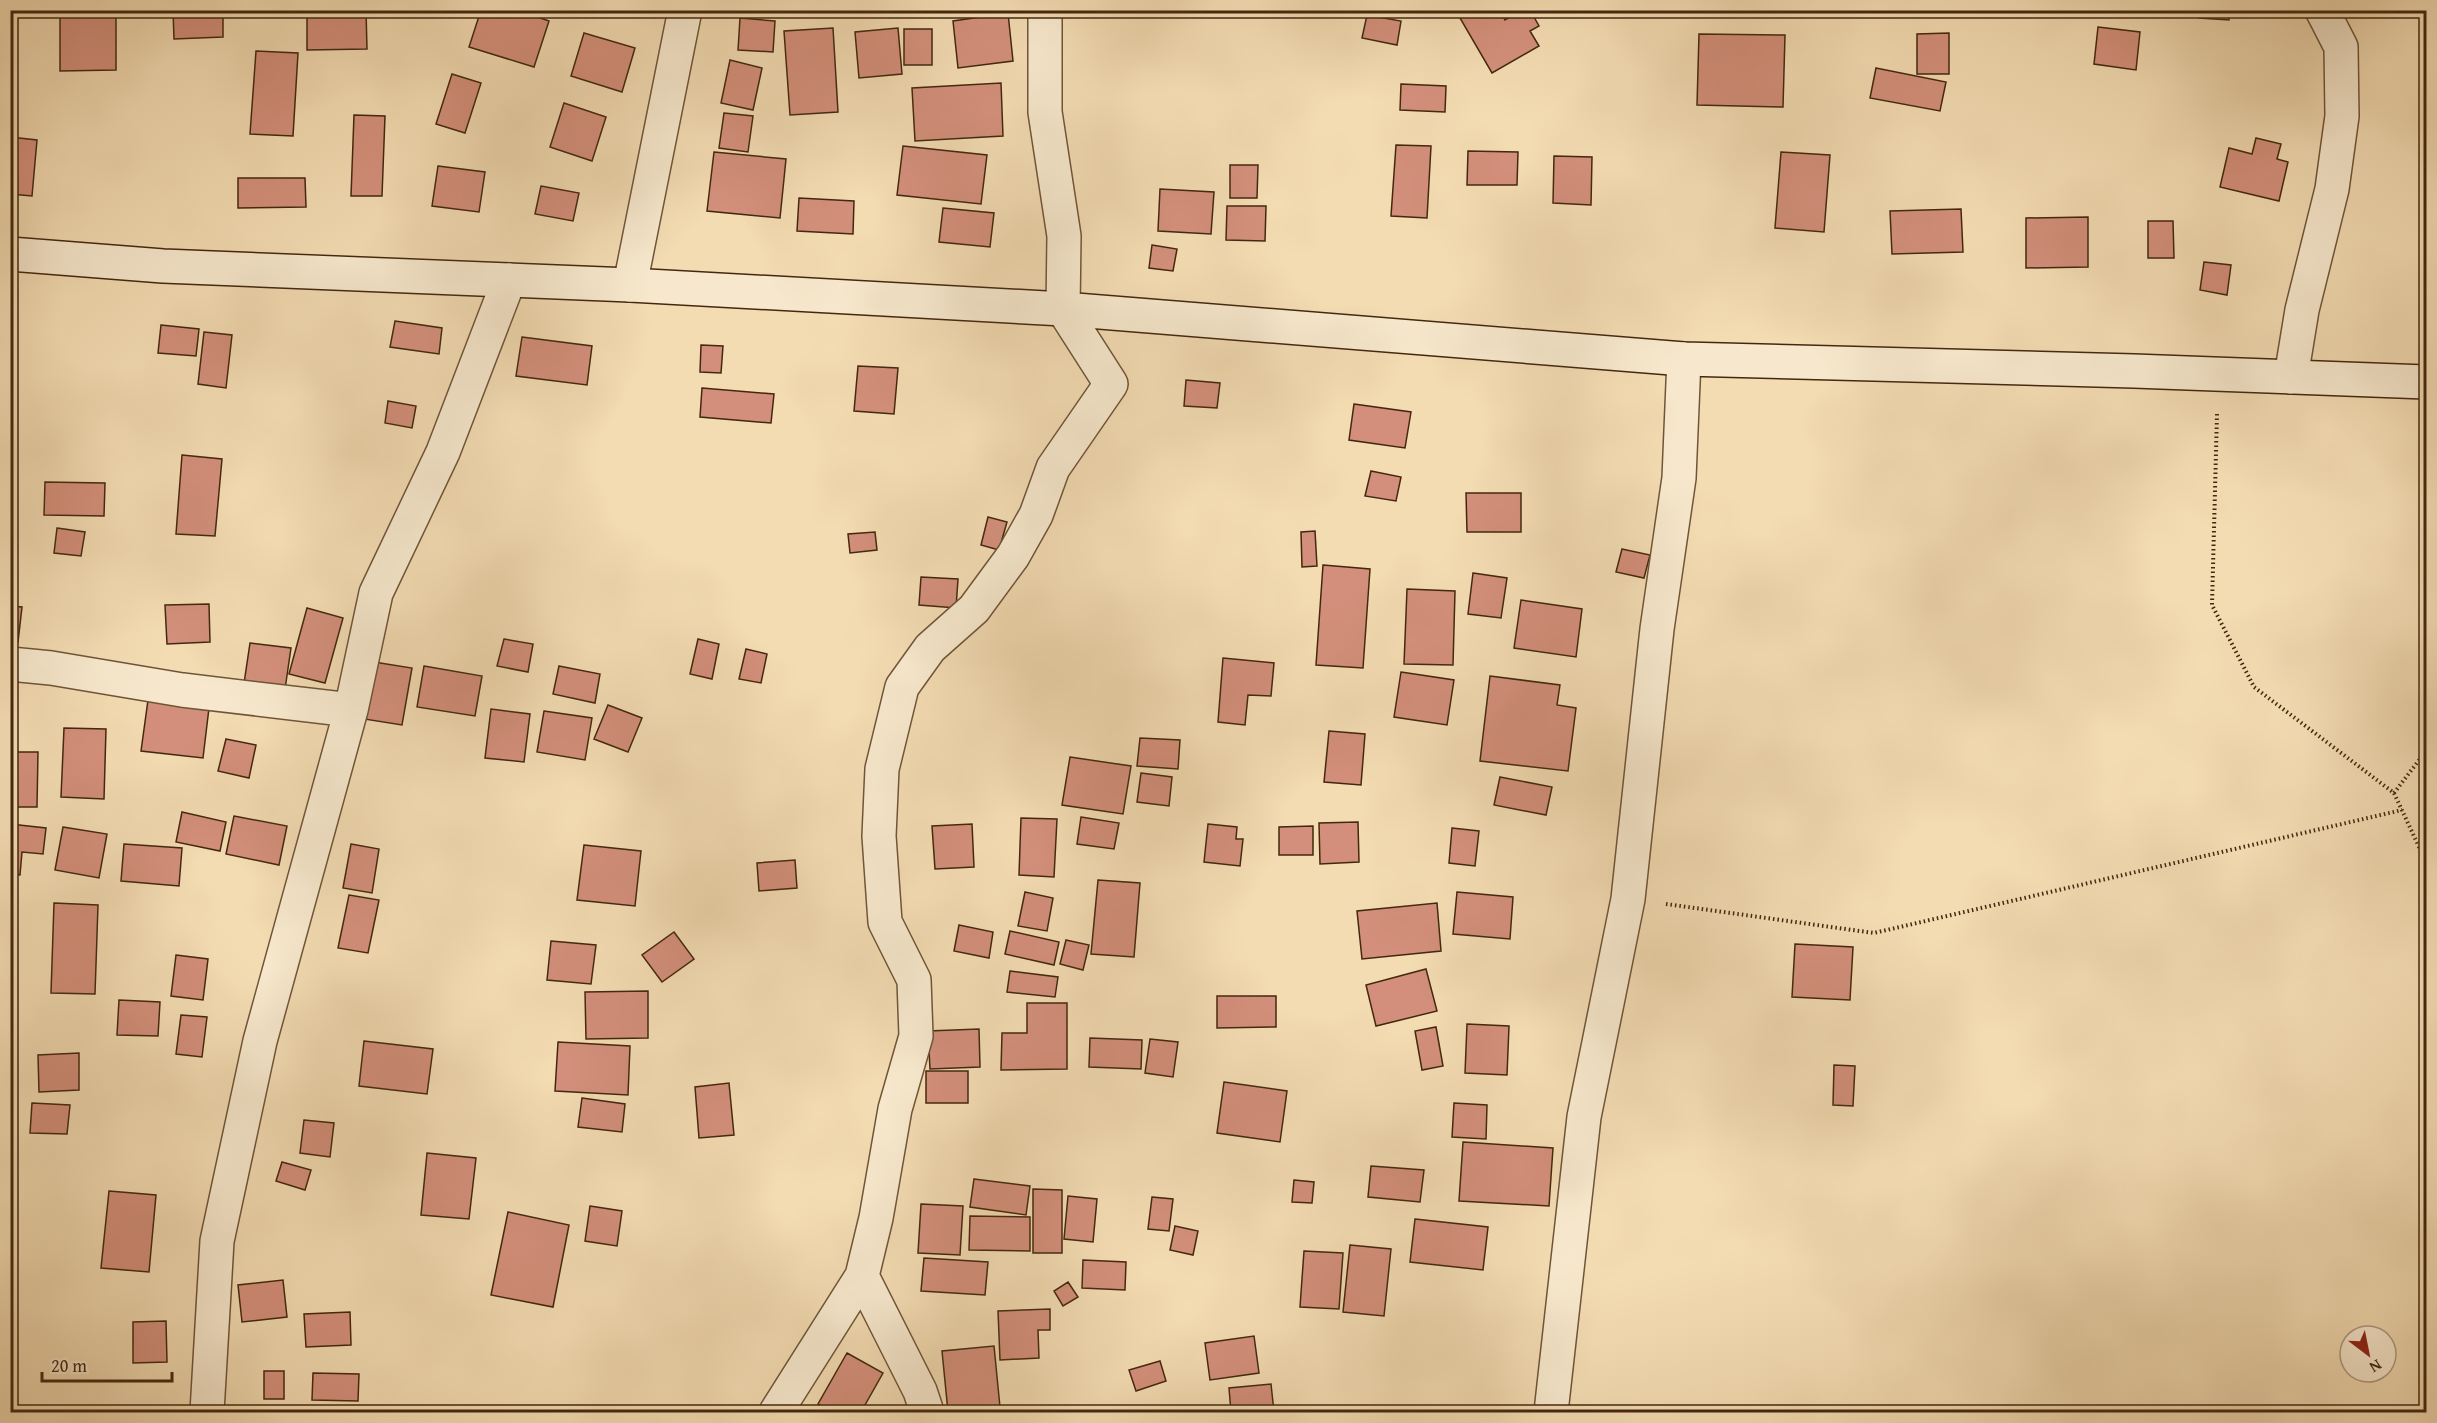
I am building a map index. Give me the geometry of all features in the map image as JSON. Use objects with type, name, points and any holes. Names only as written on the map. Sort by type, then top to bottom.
[{"type":"street","points":[[630,285],[685,10]]},
{"type":"street","points":[[776,1413],[862,1276],[876,1218],[896,1109],[916,1036],[914,980],[885,922],[879,836],[882,769],[902,687],[930,648],[974,609],[1013,556],[1036,515],[1053,468],[1111,384],[1063,309],[1064,236],[1045,112],[1045,10]]},
{"type":"street","points":[[2291,377],[2302,310],[2332,189],[2342,116],[2341,47],[2322,10]]},
{"type":"street","points":[[10,254],[163,267],[630,285],[1063,309],[1684,359],[2427,382]]},
{"type":"street","points":[[207,1413],[217,1242],[260,1041],[351,710],[376,593],[443,452],[509,280]]},
{"type":"street","points":[[1551,1413],[1584,1117],[1628,899],[1657,629],[1679,478],[1684,359]]},
{"type":"street","points":[[10,664],[51,668],[182,690],[351,710]]},
{"type":"street","points":[[862,1276],[920,1391],[927,1413]]},
{"type":"path","points":[[2218,374],[2212,605],[2254,687],[2394,793],[2427,862]]},
{"type":"path","points":[[2394,793],[2427,751]]},
{"type":"path","points":[[1628,899],[1874,933],[2402,810]]},
{"type":"building","points":[[60,10],[116,10],[116,70],[60,71]]},
{"type":"building","points":[[173,10],[223,10],[223,37],[174,39]]},
{"type":"building","points":[[307,10],[366,10],[367,49],[307,50]]},
{"type":"building","points":[[481,10],[517,10],[549,21],[534,67],[469,47]]},
{"type":"building","points":[[1473,10],[1500,10],[1505,20],[1521,10],[1530,10],[1539,26],[1530,31],[1539,46],[1492,73],[1460,18]]},
{"type":"building","points":[[1690,10],[1719,10],[1720,13],[1690,16]]},
{"type":"building","points":[[2199,10],[2229,10],[2229,20],[2199,18]]},
{"type":"building","points":[[1008,13],[1013,61],[958,68],[953,21]]},
{"type":"building","points":[[1367,15],[1401,21],[1397,45],[1362,38]]},
{"type":"building","points":[[740,18],[775,21],[773,52],[738,50]]},
{"type":"building","points":[[2098,27],[2140,32],[2136,70],[2094,64]]},
{"type":"building","points":[[833,28],[838,112],[790,115],[784,31]]},
{"type":"building","points":[[898,28],[902,74],[859,78],[855,32]]},
{"type":"building","points":[[904,29],[932,29],[932,65],[904,65]]},
{"type":"building","points":[[584,33],[635,48],[622,92],[571,76]]},
{"type":"building","points":[[1949,33],[1949,74],[1917,74],[1917,34]]},
{"type":"building","points":[[1699,34],[1785,35],[1783,107],[1697,105]]},
{"type":"building","points":[[256,51],[298,53],[293,136],[250,134]]},
{"type":"building","points":[[730,60],[762,68],[753,110],[721,103]]},
{"type":"building","points":[[1876,68],[1946,82],[1940,111],[1870,98]]},
{"type":"building","points":[[452,74],[481,83],[465,133],[436,124]]},
{"type":"building","points":[[1001,83],[1003,136],[915,141],[912,88]]},
{"type":"building","points":[[1401,84],[1446,86],[1445,112],[1400,110]]},
{"type":"building","points":[[564,103],[606,117],[592,161],[550,147]]},
{"type":"building","points":[[724,113],[753,116],[748,152],[719,148]]},
{"type":"building","points":[[354,115],[385,116],[382,196],[351,196]]},
{"type":"building","points":[[10,137],[37,140],[32,196],[10,194]]},
{"type":"building","points":[[2256,138],[2281,144],[2277,159],[2288,162],[2279,201],[2220,187],[2229,148],[2252,154]]},
{"type":"building","points":[[1396,145],[1431,146],[1427,218],[1391,216]]},
{"type":"building","points":[[903,146],[987,155],[981,204],[897,195]]},
{"type":"building","points":[[1468,151],[1518,152],[1517,185],[1467,185]]},
{"type":"building","points":[[714,152],[786,159],[780,218],[707,211]]},
{"type":"building","points":[[1781,152],[1830,155],[1824,232],[1775,228]]},
{"type":"building","points":[[1554,156],[1592,157],[1591,205],[1553,203]]},
{"type":"building","points":[[1230,165],[1258,165],[1257,198],[1230,198]]},
{"type":"building","points":[[438,166],[485,172],[479,212],[432,206]]},
{"type":"building","points":[[238,178],[305,178],[306,207],[238,208]]},
{"type":"building","points":[[541,186],[579,193],[573,221],[535,214]]},
{"type":"building","points":[[1160,189],[1214,192],[1211,234],[1158,231]]},
{"type":"building","points":[[799,198],[854,201],[853,234],[797,231]]},
{"type":"building","points":[[1227,206],[1266,206],[1265,241],[1226,240]]},
{"type":"building","points":[[943,208],[994,213],[990,247],[939,242]]},
{"type":"building","points":[[1961,209],[1963,252],[1892,254],[1890,211]]},
{"type":"building","points":[[2088,217],[2088,267],[2026,268],[2026,218]]},
{"type":"building","points":[[2148,221],[2173,221],[2174,258],[2148,258]]},
{"type":"building","points":[[1152,245],[1177,249],[1173,271],[1149,268]]},
{"type":"building","points":[[2204,262],[2231,265],[2227,295],[2200,290]]},
{"type":"building","points":[[395,321],[442,328],[439,354],[390,347]]},
{"type":"building","points":[[161,325],[199,329],[196,356],[158,353]]},
{"type":"building","points":[[204,332],[232,335],[226,388],[198,384]]},
{"type":"building","points":[[522,337],[592,346],[587,385],[516,376]]},
{"type":"building","points":[[701,345],[723,346],[721,373],[700,372]]},
{"type":"building","points":[[858,366],[898,368],[894,414],[854,411]]},
{"type":"building","points":[[1186,380],[1220,383],[1217,408],[1184,406]]},
{"type":"building","points":[[702,388],[774,394],[771,423],[700,417]]},
{"type":"building","points":[[388,401],[416,406],[412,428],[385,423]]},
{"type":"building","points":[[1354,404],[1411,412],[1405,448],[1349,440]]},
{"type":"building","points":[[182,455],[222,459],[215,536],[176,534]]},
{"type":"building","points":[[1371,471],[1401,477],[1396,501],[1365,496]]},
{"type":"building","points":[[45,482],[105,483],[104,516],[44,515]]},
{"type":"building","points":[[1466,493],[1521,493],[1521,532],[1467,532]]},
{"type":"building","points":[[988,517],[1007,522],[999,550],[981,545]]},
{"type":"building","points":[[57,528],[85,532],[81,556],[54,553]]},
{"type":"building","points":[[1315,531],[1317,566],[1302,567],[1301,532]]},
{"type":"building","points":[[875,532],[877,550],[850,553],[848,534]]},
{"type":"building","points":[[1622,549],[1650,555],[1644,578],[1616,572]]},
{"type":"building","points":[[1323,565],[1370,569],[1363,668],[1316,665]]},
{"type":"building","points":[[1473,573],[1507,578],[1501,618],[1468,614]]},
{"type":"building","points":[[921,577],[958,579],[956,608],[919,605]]},
{"type":"building","points":[[1407,589],[1455,591],[1453,665],[1404,664]]},
{"type":"building","points":[[1521,600],[1582,609],[1576,657],[1514,648]]},
{"type":"building","points":[[209,604],[210,642],[167,644],[165,605]]},
{"type":"building","points":[[10,606],[22,607],[18,642],[10,642]]},
{"type":"building","points":[[307,608],[343,618],[325,683],[289,674]]},
{"type":"building","points":[[504,639],[533,644],[528,672],[497,666]]},
{"type":"building","points":[[698,639],[719,644],[712,679],[690,674]]},
{"type":"building","points":[[250,643],[291,648],[284,696],[243,690]]},
{"type":"building","points":[[746,649],[767,654],[761,683],[739,679]]},
{"type":"building","points":[[1223,658],[1274,663],[1271,696],[1248,695],[1245,725],[1218,722]]},
{"type":"building","points":[[374,662],[412,668],[402,725],[364,719]]},
{"type":"building","points":[[424,666],[482,676],[475,716],[417,707]]},
{"type":"building","points":[[559,666],[600,674],[595,703],[553,694]]},
{"type":"building","points":[[1401,672],[1454,680],[1447,725],[1394,717]]},
{"type":"building","points":[[1490,676],[1560,685],[1557,705],[1576,708],[1568,771],[1480,761]]},
{"type":"building","points":[[148,700],[209,708],[203,758],[141,751]]},
{"type":"building","points":[[608,705],[642,718],[628,752],[594,739]]},
{"type":"building","points":[[491,709],[530,714],[524,762],[485,758]]},
{"type":"building","points":[[544,711],[592,718],[585,760],[537,752]]},
{"type":"building","points":[[64,728],[106,729],[104,799],[61,797]]},
{"type":"building","points":[[1329,731],[1365,734],[1361,785],[1324,782]]},
{"type":"building","points":[[1140,738],[1180,740],[1178,769],[1137,766]]},
{"type":"building","points":[[226,739],[256,745],[249,778],[218,771]]},
{"type":"building","points":[[10,752],[38,752],[37,807],[10,807]]},
{"type":"building","points":[[1070,757],[1131,766],[1123,814],[1062,805]]},
{"type":"building","points":[[1141,773],[1172,777],[1169,806],[1137,802]]},
{"type":"building","points":[[1500,777],[1552,787],[1546,815],[1494,805]]},
{"type":"building","points":[[182,812],[226,822],[220,851],[176,842]]},
{"type":"building","points":[[234,816],[287,826],[279,865],[226,854]]},
{"type":"building","points":[[1081,817],[1119,823],[1114,849],[1077,844]]},
{"type":"building","points":[[1021,818],[1057,819],[1054,877],[1019,875]]},
{"type":"building","points":[[1358,822],[1359,862],[1320,864],[1319,823]]},
{"type":"building","points":[[10,824],[46,828],[43,854],[22,852],[20,875],[10,874]]},
{"type":"building","points":[[972,824],[974,867],[935,869],[932,826]]},
{"type":"building","points":[[1208,824],[1237,827],[1236,839],[1243,839],[1240,866],[1204,862]]},
{"type":"building","points":[[1313,826],[1313,855],[1279,855],[1279,827]]},
{"type":"building","points":[[63,827],[107,834],[99,878],[55,870]]},
{"type":"building","points":[[1452,828],[1479,831],[1475,866],[1449,863]]},
{"type":"building","points":[[124,844],[182,848],[179,886],[121,881]]},
{"type":"building","points":[[351,844],[379,849],[372,893],[343,888]]},
{"type":"building","points":[[584,845],[641,851],[635,906],[577,900]]},
{"type":"building","points":[[795,860],[797,888],[759,891],[757,863]]},
{"type":"building","points":[[1098,880],[1140,883],[1134,957],[1091,954]]},
{"type":"building","points":[[1025,892],[1053,898],[1047,931],[1018,926]]},
{"type":"building","points":[[1457,892],[1513,897],[1510,939],[1453,934]]},
{"type":"building","points":[[349,895],[379,900],[368,953],[338,948]]},
{"type":"building","points":[[54,903],[98,905],[95,994],[51,993]]},
{"type":"building","points":[[1437,903],[1441,951],[1362,959],[1357,911]]},
{"type":"building","points":[[959,925],[993,932],[989,958],[954,951]]},
{"type":"building","points":[[1010,931],[1059,942],[1054,965],[1005,954]]},
{"type":"building","points":[[674,932],[694,959],[662,982],[642,955]]},
{"type":"building","points":[[1066,940],[1089,945],[1083,970],[1060,964]]},
{"type":"building","points":[[551,941],[596,945],[591,984],[547,980]]},
{"type":"building","points":[[1795,944],[1853,947],[1850,1000],[1792,997]]},
{"type":"building","points":[[176,955],[208,959],[203,1000],[171,996]]},
{"type":"building","points":[[1426,969],[1437,1011],[1376,1026],[1366,985]]},
{"type":"building","points":[[1010,971],[1058,977],[1055,997],[1007,992]]},
{"type":"building","points":[[648,991],[648,1038],[586,1039],[585,992]]},
{"type":"building","points":[[1217,996],[1276,996],[1276,1027],[1217,1028]]},
{"type":"building","points":[[119,1000],[160,1002],[158,1036],[117,1035]]},
{"type":"building","points":[[1027,1003],[1067,1003],[1067,1069],[1001,1070],[1002,1033],[1027,1033]]},
{"type":"building","points":[[181,1015],[207,1017],[202,1057],[176,1054]]},
{"type":"building","points":[[1467,1024],[1509,1026],[1507,1075],[1465,1073]]},
{"type":"building","points":[[1436,1027],[1443,1066],[1422,1070],[1415,1031]]},
{"type":"building","points":[[979,1029],[980,1067],[930,1069],[928,1031]]},
{"type":"building","points":[[1090,1038],[1142,1040],[1141,1069],[1089,1067]]},
{"type":"building","points":[[1150,1039],[1178,1042],[1173,1077],[1145,1073]]},
{"type":"building","points":[[364,1041],[433,1049],[427,1094],[359,1086]]},
{"type":"building","points":[[558,1042],[630,1046],[628,1095],[555,1091]]},
{"type":"building","points":[[79,1053],[79,1090],[39,1092],[38,1055]]},
{"type":"building","points":[[1834,1065],[1855,1066],[1853,1106],[1833,1105]]},
{"type":"building","points":[[926,1071],[968,1071],[968,1103],[926,1103]]},
{"type":"building","points":[[1224,1082],[1287,1091],[1280,1142],[1217,1133]]},
{"type":"building","points":[[729,1083],[734,1135],[699,1138],[695,1087]]},
{"type":"building","points":[[582,1098],[625,1104],[622,1132],[578,1127]]},
{"type":"building","points":[[32,1103],[70,1105],[67,1134],[30,1133]]},
{"type":"building","points":[[1454,1103],[1487,1105],[1486,1139],[1452,1137]]},
{"type":"building","points":[[304,1120],[334,1123],[330,1157],[300,1153]]},
{"type":"building","points":[[1463,1142],[1553,1148],[1549,1206],[1459,1201]]},
{"type":"building","points":[[427,1153],[476,1158],[469,1219],[421,1215]]},
{"type":"building","points":[[282,1162],[311,1170],[305,1190],[276,1181]]},
{"type":"building","points":[[1371,1166],[1424,1170],[1420,1202],[1368,1197]]},
{"type":"building","points":[[974,1179],[1030,1186],[1026,1215],[970,1207]]},
{"type":"building","points":[[1294,1180],[1314,1182],[1312,1203],[1292,1202]]},
{"type":"building","points":[[1033,1189],[1062,1190],[1062,1253],[1033,1253]]},
{"type":"building","points":[[109,1191],[156,1195],[149,1272],[101,1268]]},
{"type":"building","points":[[1068,1196],[1097,1199],[1093,1242],[1064,1239]]},
{"type":"building","points":[[1152,1197],[1173,1199],[1169,1231],[1148,1229]]},
{"type":"building","points":[[921,1204],[963,1206],[960,1255],[918,1253]]},
{"type":"building","points":[[590,1206],[622,1211],[617,1246],[585,1241]]},
{"type":"building","points":[[508,1212],[569,1225],[553,1307],[491,1295]]},
{"type":"building","points":[[970,1216],[1030,1217],[1030,1251],[969,1250]]},
{"type":"building","points":[[1415,1219],[1488,1227],[1483,1270],[1410,1262]]},
{"type":"building","points":[[1175,1226],[1198,1231],[1193,1255],[1170,1250]]},
{"type":"building","points":[[1350,1245],[1391,1249],[1384,1316],[1343,1312]]},
{"type":"building","points":[[1304,1251],[1343,1253],[1339,1309],[1300,1307]]},
{"type":"building","points":[[924,1258],[988,1262],[985,1295],[921,1291]]},
{"type":"building","points":[[1083,1260],[1126,1262],[1125,1290],[1082,1288]]},
{"type":"building","points":[[283,1280],[287,1317],[242,1322],[238,1285]]},
{"type":"building","points":[[1068,1282],[1078,1297],[1063,1306],[1054,1291]]},
{"type":"building","points":[[1050,1309],[1050,1330],[1038,1330],[1039,1358],[1000,1360],[998,1311]]},
{"type":"building","points":[[350,1312],[351,1345],[306,1347],[304,1314]]},
{"type":"building","points":[[166,1321],[167,1362],[133,1363],[133,1322]]},
{"type":"building","points":[[1254,1336],[1259,1373],[1210,1380],[1205,1343]]},
{"type":"building","points":[[994,1346],[1000,1407],[948,1412],[942,1351]]},
{"type":"building","points":[[847,1353],[883,1373],[861,1412],[832,1412],[818,1404]]},
{"type":"building","points":[[1160,1361],[1166,1381],[1136,1391],[1129,1370]]},
{"type":"building","points":[[264,1371],[284,1371],[284,1399],[264,1399]]},
{"type":"building","points":[[313,1373],[359,1374],[358,1401],[312,1400]]},
{"type":"building","points":[[1271,1384],[1274,1412],[1231,1412],[1229,1388]]}]
